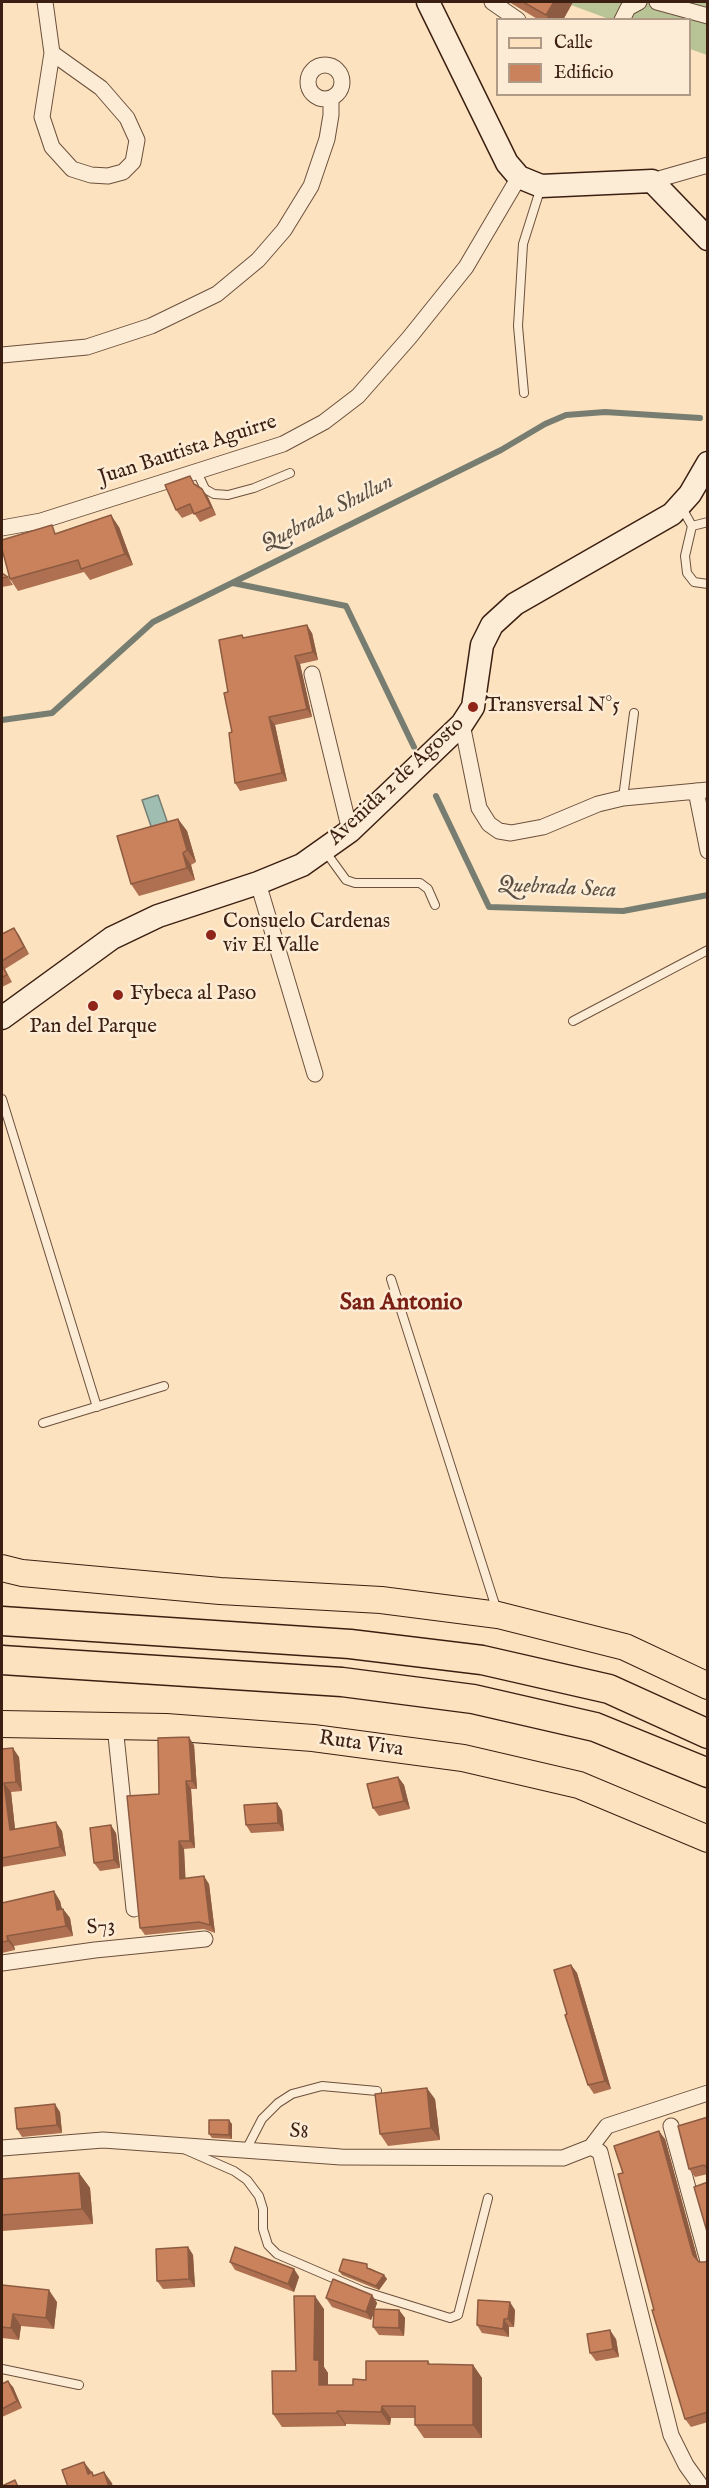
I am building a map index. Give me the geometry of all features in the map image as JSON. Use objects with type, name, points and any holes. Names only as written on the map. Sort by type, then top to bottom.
[{"type":"highway","points":[[2,1621],[350,1644],[482,1660],[609,1689],[708,1734]]},
{"type":"highway","points":[[2,1660],[342,1682],[472,1699],[595,1727],[708,1773]]},
{"type":"main road","points":[[428,2],[507,163],[519,177],[541,186],[652,181],[708,239]]},
{"type":"main road","name":"Avenida 2 de Agosto","points":[[2,1018],[112,938],[158,916],[258,883],[302,865],[350,831],[462,724],[472,707],[482,645],[492,625],[515,604],[672,514],[690,494],[707,467]]},
{"type":"main road","points":[[2,1568],[22,1572],[220,1591],[381,1600],[498,1615],[625,1647],[708,1686]]},
{"type":"main road","name":"Ruta Viva","points":[[2,1724],[166,1727],[313,1738],[463,1758],[579,1785],[708,1839]]},
{"type":"street","points":[[45,2],[52,53],[42,117],[52,147],[72,169],[91,175],[108,176],[123,172],[134,162],[137,140],[127,118],[101,87],[52,53]]},
{"type":"street","points":[[492,2],[515,18]]},
{"type":"street","points":[[623,18],[628,8],[639,2]]},
{"type":"street","points":[[657,2],[708,16]]},
{"type":"street","points":[[2,355],[87,347],[151,326],[217,294],[258,260],[284,230],[311,186],[327,139],[332,115],[330,99]]},
{"type":"street","points":[[652,181],[708,165]]},
{"type":"street","name":"Juan Bautista Aguirre","points":[[2,528],[41,521],[283,444],[324,422],[358,396],[409,338],[466,267],[519,177]]},
{"type":"street","points":[[312,674],[350,831]]},
{"type":"street","points":[[462,724],[479,808],[489,824],[499,831],[512,833],[543,827],[598,804],[623,798],[702,791],[708,851]]},
{"type":"street","points":[[258,883],[315,1074]]},
{"type":"street","points":[[115,1726],[134,1909]]},
{"type":"street","name":"S73","points":[[2,1963],[95,1950],[205,1939]]},
{"type":"street","name":"S8","points":[[2,2148],[103,2140],[341,2157],[563,2158],[591,2147],[607,2126],[708,2093]]},
{"type":"street","points":[[671,2126],[694,2187],[708,2261]]},
{"type":"street","points":[[591,2147],[600,2152],[603,2162],[672,2435],[686,2465],[701,2487]]},
{"type":"lane","points":[[524,393],[518,326],[523,244],[541,186]]},
{"type":"lane","points":[[197,472],[205,489],[214,494],[228,495],[254,488],[290,473]]},
{"type":"lane","points":[[680,505],[692,526],[685,556],[687,573],[694,582],[708,584]]},
{"type":"lane","points":[[692,526],[708,522]]},
{"type":"lane","points":[[623,798],[633,713]]},
{"type":"lane","points":[[324,850],[346,880],[355,883],[420,883],[428,889],[435,905]]},
{"type":"lane","points":[[573,1021],[708,950]]},
{"type":"lane","points":[[2,1099],[97,1407]]},
{"type":"lane","points":[[391,1279],[498,1615]]},
{"type":"lane","points":[[43,1424],[164,1386]]},
{"type":"lane","points":[[246,2150],[262,2119],[278,2103],[292,2094],[322,2086],[376,2091]]},
{"type":"lane","points":[[176,2146],[234,2171],[248,2180],[259,2196],[263,2209],[263,2229],[268,2245],[277,2254],[363,2291],[450,2318],[458,2315],[488,2198]]},
{"type":"lane","points":[[2,2369],[79,2385]]},
{"type":"green space","points":[[573,2],[707,2],[707,55],[691,49],[691,18],[606,18],[571,5]]},
{"type":"shaded area","points":[[158,795],[169,827],[153,832],[142,800]]},
{"type":"building","points":[[523,2],[554,2],[546,15]]},
{"type":"building","points":[[190,476],[194,484],[202,489],[211,507],[194,514],[190,504],[176,510],[165,485]]},
{"type":"building","points":[[111,515],[125,554],[81,569],[78,560],[10,579],[2,549],[2,540],[52,525],[55,534]]},
{"type":"building","points":[[307,625],[313,652],[295,656],[307,709],[269,717],[282,773],[235,783],[229,733],[232,732],[224,693],[228,692],[219,640],[242,635],[243,638]]},
{"type":"building","points":[[178,819],[187,850],[183,853],[187,868],[131,884],[117,836]]},
{"type":"building","points":[[14,928],[24,947],[2,961],[2,934]]},
{"type":"building","points":[[2,965],[7,975],[2,977]]},
{"type":"building","points":[[189,1737],[192,1781],[186,1781],[190,1841],[179,1841],[180,1879],[204,1876],[210,1925],[199,1922],[140,1928],[127,1796],[159,1794],[158,1738]]},
{"type":"building","points":[[13,1748],[16,1782],[4,1783],[10,1830],[56,1822],[60,1847],[2,1858],[2,1749]]},
{"type":"building","points":[[398,1777],[404,1801],[373,1808],[367,1784]]},
{"type":"building","points":[[277,1803],[278,1823],[246,1825],[244,1805]]},
{"type":"building","points":[[111,1825],[114,1860],[94,1863],[90,1828]]},
{"type":"building","points":[[54,1891],[57,1910],[63,1909],[66,1926],[7,1936],[8,1941],[2,1942],[2,1903]]},
{"type":"building","points":[[571,1965],[605,2081],[588,2085],[565,2015],[567,2014],[554,1970]]},
{"type":"building","points":[[427,2088],[431,2128],[380,2134],[375,2094]]},
{"type":"building","points":[[55,2104],[57,2125],[17,2129],[15,2108]]},
{"type":"building","points":[[708,2117],[708,2169],[704,2165],[689,2169],[678,2126]]},
{"type":"building","points":[[209,2120],[229,2120],[229,2135],[209,2134]]},
{"type":"building","points":[[659,2131],[693,2255],[699,2262],[708,2260],[708,2412],[685,2419],[652,2310],[654,2310],[618,2174],[623,2173],[614,2146]]},
{"type":"building","points":[[79,2173],[82,2209],[2,2215],[2,2179]]},
{"type":"building","points":[[708,2182],[708,2235],[694,2187]]},
{"type":"building","points":[[188,2247],[189,2279],[157,2281],[156,2249]]},
{"type":"building","points":[[235,2247],[294,2269],[288,2284],[230,2262]]},
{"type":"building","points":[[343,2259],[367,2264],[367,2268],[384,2275],[376,2286],[339,2271]]},
{"type":"building","points":[[333,2279],[372,2295],[366,2312],[326,2298]]},
{"type":"building","points":[[2,2285],[49,2290],[46,2318],[13,2314],[11,2328],[2,2327]]},
{"type":"building","points":[[294,2296],[315,2296],[314,2360],[319,2360],[319,2385],[353,2385],[353,2379],[366,2380],[366,2361],[428,2361],[428,2364],[473,2365],[473,2425],[415,2425],[415,2406],[382,2406],[381,2412],[337,2411],[337,2413],[273,2414],[272,2371],[296,2371]]},
{"type":"building","points":[[478,2300],[510,2302],[508,2319],[504,2319],[503,2329],[477,2325]]},
{"type":"building","points":[[374,2309],[399,2310],[399,2328],[373,2327]]},
{"type":"building","points":[[610,2330],[613,2349],[590,2353],[587,2334]]},
{"type":"building","points":[[8,2381],[17,2401],[2,2409],[2,2384]]},
{"type":"building","points":[[84,2462],[88,2474],[92,2472],[93,2476],[104,2472],[109,2487],[68,2487],[62,2470]]},
{"type":"building","points":[[15,2480],[18,2487],[2,2487],[2,2486]]},
{"type":"waterway","name":"Quebrada Shullun","points":[[2,720],[52,713],[153,622],[501,450],[545,424],[566,415],[605,412],[700,418]]},
{"type":"waterway","name":"Quebrada Seca","points":[[233,583],[346,606],[414,747]]},
{"type":"waterway","name":"Quebrada Seca","points":[[436,796],[489,907],[623,911],[708,895]]},
{"type":"place","name":"Transversal N°5","points":[[473,707]]},
{"type":"place","name":"Consuelo Cardenas viv El Valle","points":[[211,935]]},
{"type":"place","name":"Fybeca al Paso","points":[[118,995]]},
{"type":"place","name":"Pan del Parque","points":[[93,1006]]},
{"type":"district","name":"San Antonio","points":[[401,1304]]}]
